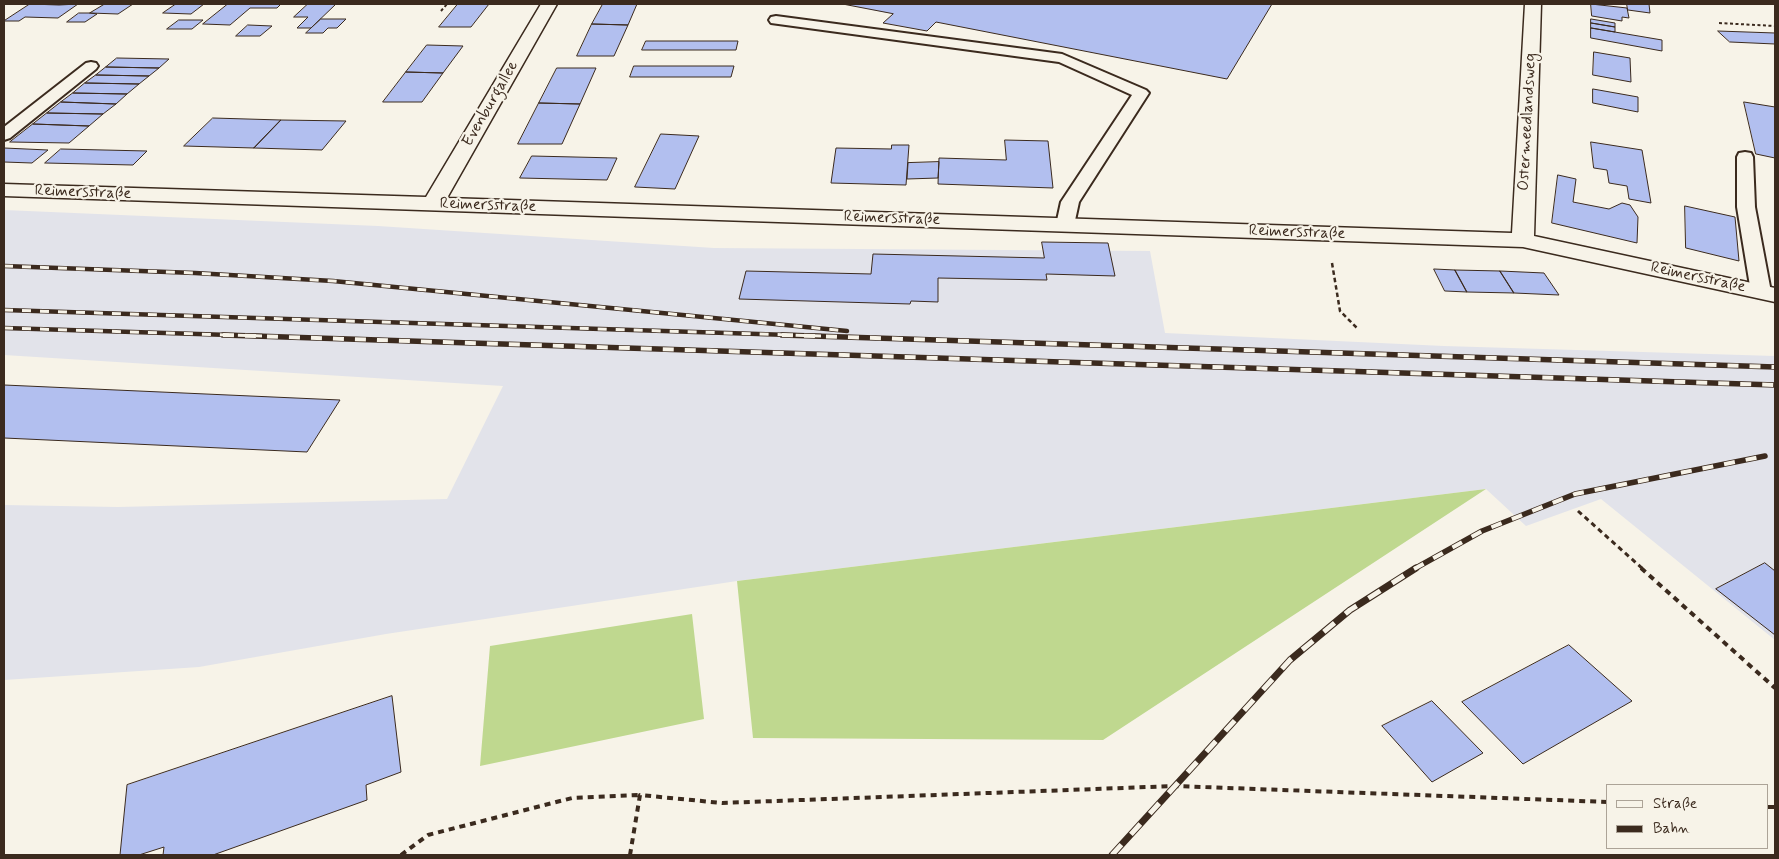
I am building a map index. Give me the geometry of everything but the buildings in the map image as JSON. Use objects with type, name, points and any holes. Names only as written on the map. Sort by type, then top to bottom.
[{"type":"street","name":"Evenburgallee","points":[[433,204],[549,4]]},
{"type":"street","name":"Ostermeedlandsweg","points":[[1523,240],[1533,4]]},
{"type":"street","name":"Reimersstraße","points":[[4,190],[1523,240],[1768,294]]},
{"type":"lane","points":[[776,20],[1062,58],[1141,93],[1070,202],[1065,225]]},
{"type":"lane","points":[[4,135],[91,66]]},
{"type":"lane","points":[[1745,157],[1743,176],[1755,267],[1768,294]]},
{"type":"path","points":[[441,12],[447,4]]},
{"type":"path","points":[[1719,23],[1775,26]]},
{"type":"path","points":[[1332,258],[1340,311],[1358,329]]},
{"type":"path","points":[[1578,511],[1775,688]]},
{"type":"path","points":[[401,855],[428,835],[572,798],[640,795],[722,803],[1175,786],[1606,802]]},
{"type":"path","points":[[630,855],[640,795]]},
{"type":"shaded area","points":[[4,210],[378,226],[714,248],[1150,251],[1165,333],[1444,346],[1775,356],[1775,640],[1601,499],[1526,526],[1486,489],[737,581],[386,634],[199,667],[4,680],[4,505],[118,507],[447,499],[503,386],[4,355]]},
{"type":"green space","points":[[1486,489],[1103,740],[753,738],[737,581]]},
{"type":"green space","points":[[692,614],[704,719],[480,766],[490,646]]},
{"type":"railway","points":[[4,266],[195,273],[333,281],[847,331]]},
{"type":"railway","points":[[4,310],[821,336]]},
{"type":"railway","points":[[4,328],[262,336]]},
{"type":"railway","points":[[223,335],[1775,385]]},
{"type":"railway","points":[[782,335],[1775,367]]},
{"type":"railway","points":[[1414,569],[1482,531],[1575,494],[1765,456]]},
{"type":"railway","points":[[1112,855],[1290,660],[1350,610],[1416,568]]}]
